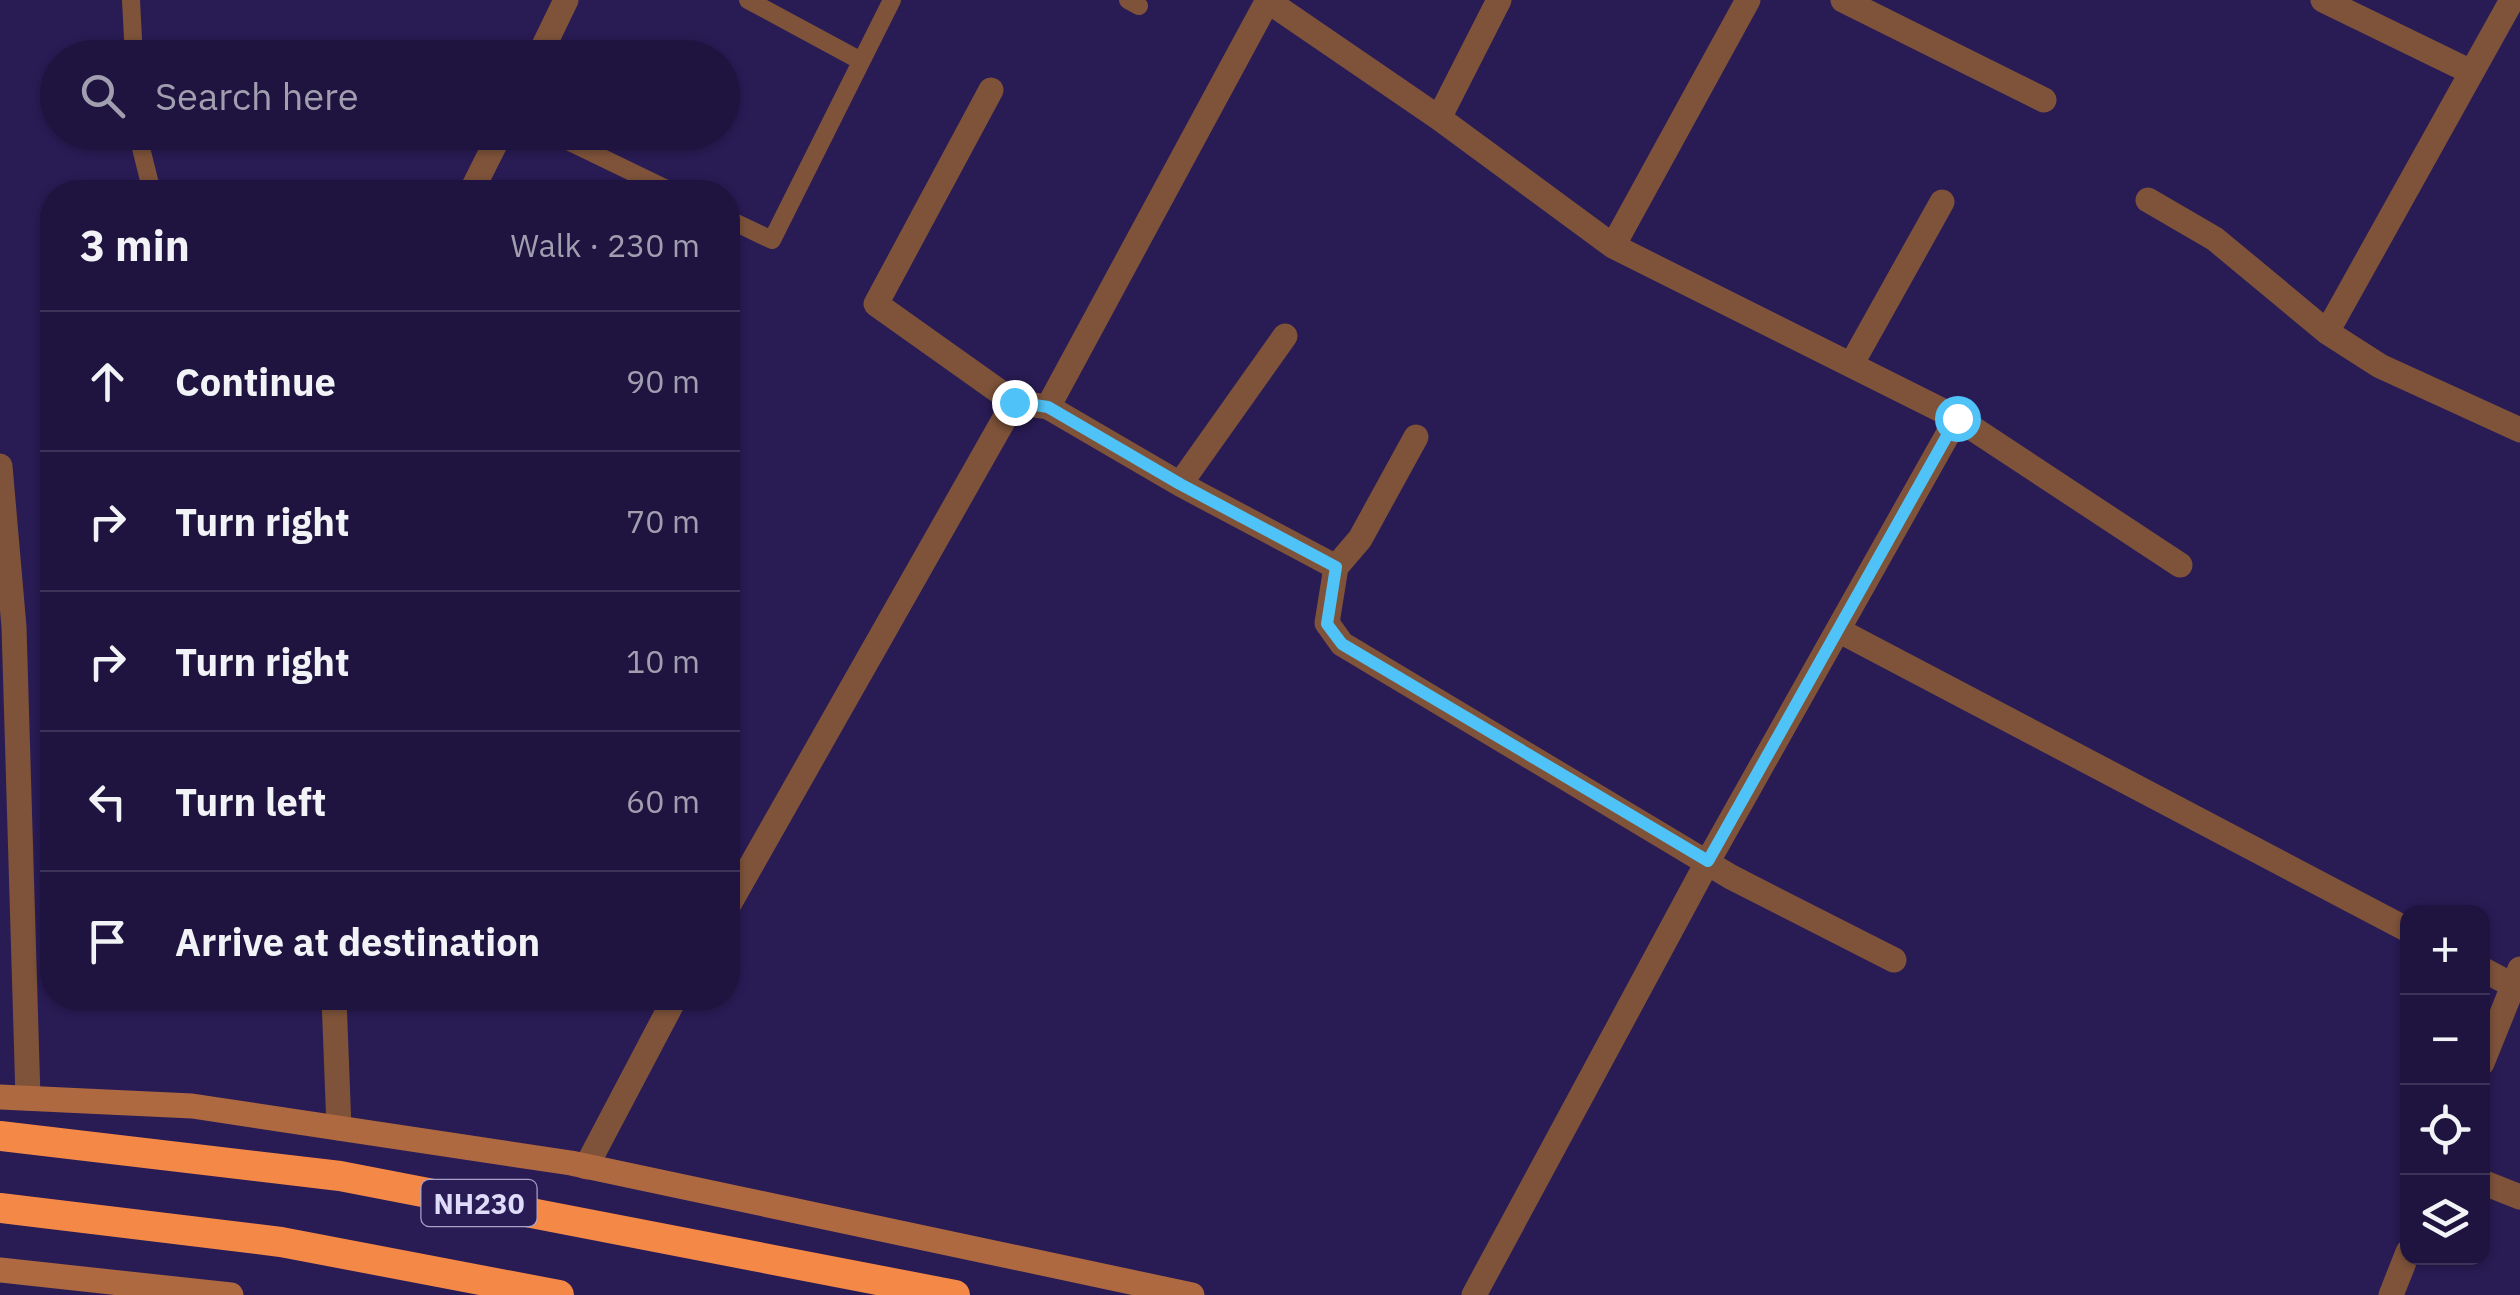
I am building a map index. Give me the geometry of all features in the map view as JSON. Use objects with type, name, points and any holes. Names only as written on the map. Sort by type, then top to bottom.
[{"type":"highway","name":"NH230","points":[[0,1136],[340,1176],[954,1295]]},
{"type":"highway","name":"NH230","points":[[0,1208],[281,1242],[559,1295]]},
{"type":"street","points":[[547,40],[566,0]]},
{"type":"street","points":[[1048,407],[1268,0],[1439,118],[1613,246],[1957,418],[2180,565]]},
{"type":"street","points":[[1439,118],[1499,0]]},
{"type":"street","points":[[1613,246],[1748,0]]},
{"type":"street","points":[[1843,0],[2044,100]]},
{"type":"street","points":[[2323,0],[2472,72]]},
{"type":"street","points":[[2327,332],[2512,0]]},
{"type":"street","points":[[990,90],[876,304],[1014,402],[1048,407],[1180,484],[1336,567]]},
{"type":"street","points":[[477,180],[491,150]]},
{"type":"street","points":[[2148,200],[2215,240],[2327,332],[2380,366],[2520,430]]},
{"type":"street","points":[[1851,365],[1942,202]]},
{"type":"street","points":[[1180,484],[1285,336]]},
{"type":"street","points":[[740,885],[1014,402]]},
{"type":"street","points":[[1474,1295],[1708,861],[1957,418]]},
{"type":"street","points":[[1416,437],[1360,539],[1336,567],[1327,624],[1342,644],[1731,876],[1894,960]]},
{"type":"street","points":[[0,466],[28,1098]]},
{"type":"street","points":[[1838,630],[2400,926]]},
{"type":"street","points":[[2490,972],[2517,978],[2490,1044]]},
{"type":"street","points":[[334,1010],[339,1128]]},
{"type":"street","points":[[586,1167],[669,1010]]},
{"type":"street","points":[[0,1097],[192,1106],[586,1167],[1192,1295]]},
{"type":"street","points":[[2490,1185],[2520,1197]]},
{"type":"street","points":[[2390,1295],[2403,1265]]},
{"type":"street","points":[[0,1270],[230,1295]]},
{"type":"lane","points":[[132,0],[133,40]]},
{"type":"lane","points":[[748,0],[861,61]]},
{"type":"lane","points":[[740,225],[772,240],[892,0]]},
{"type":"lane","points":[[141,150],[149,180]]},
{"type":"lane","points":[[586,150],[648,180]]},
{"type":"route","points":[[1014,402],[1048,407],[1180,484],[1336,567],[1327,624],[1342,644],[1708,861],[1957,418]]}]
